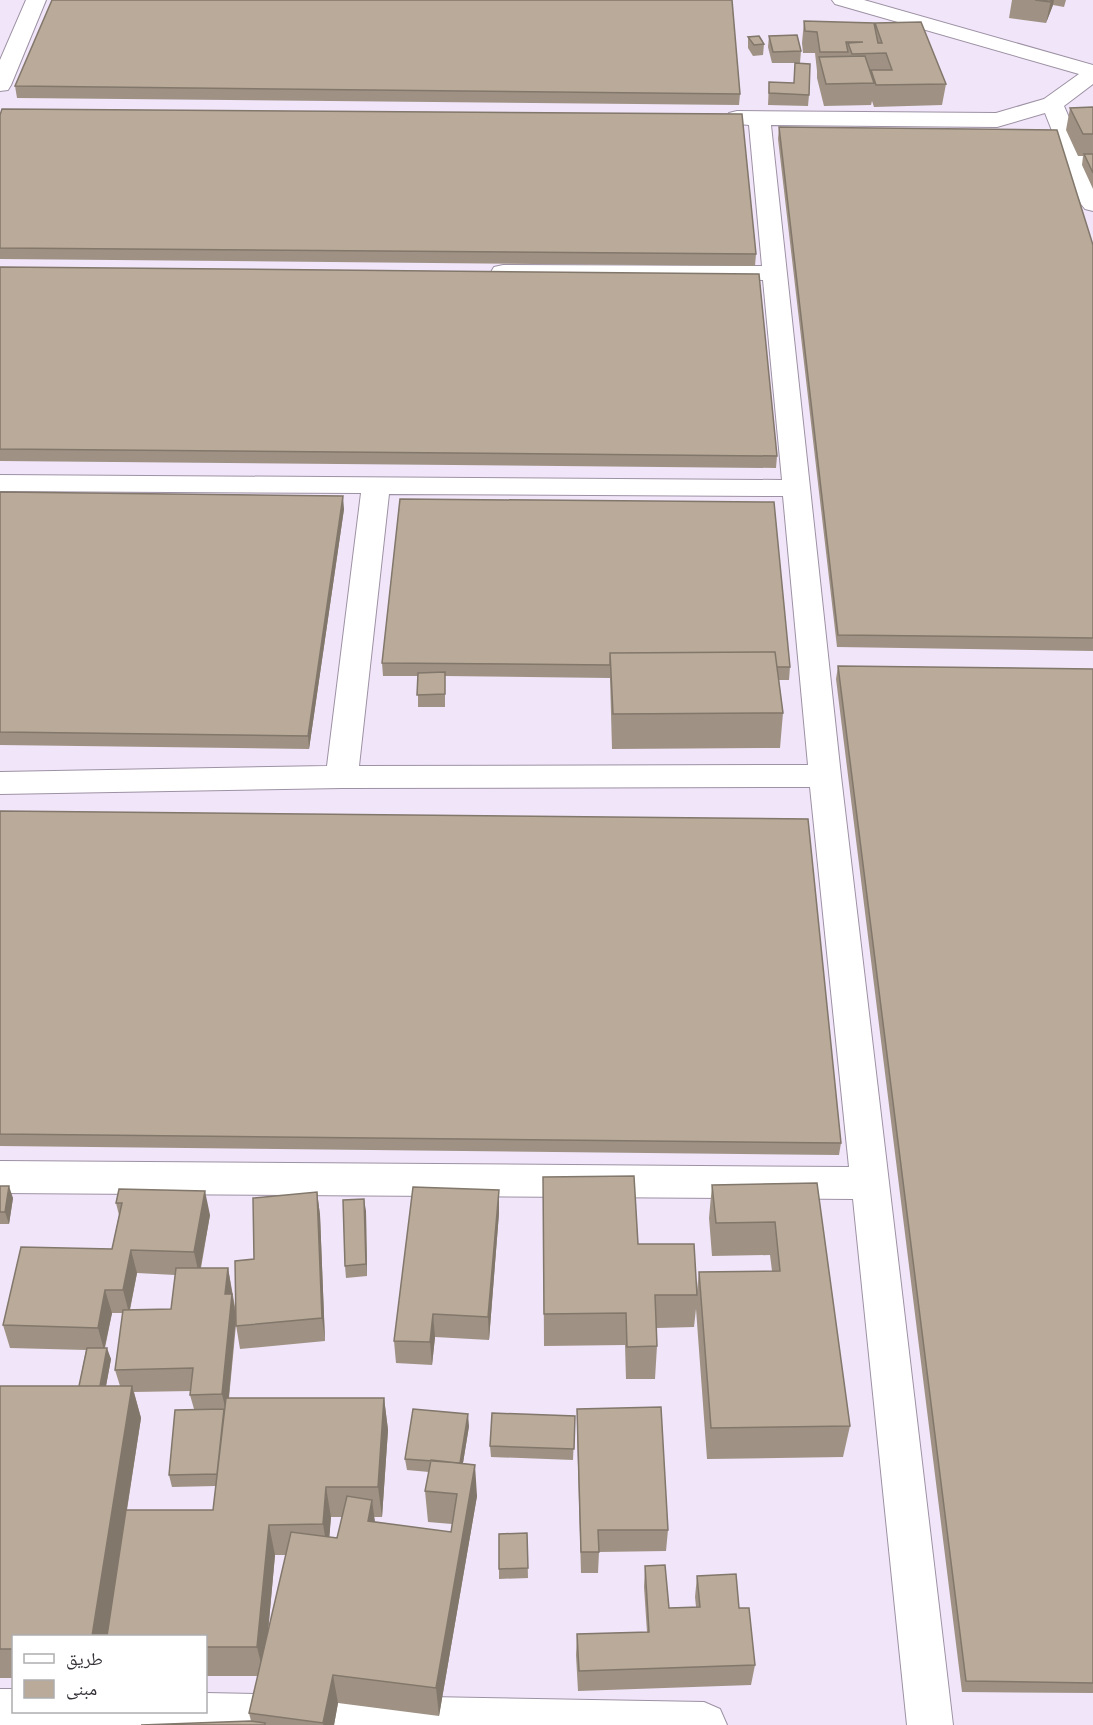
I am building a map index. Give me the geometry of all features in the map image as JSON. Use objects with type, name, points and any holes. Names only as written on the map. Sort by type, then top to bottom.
[{"type":"street","points":[[0,85],[36,0]]},
{"type":"street","points":[[842,0],[1093,73]]},
{"type":"street","points":[[712,118],[997,120],[1052,104],[1093,73]]},
{"type":"street","points":[[1052,104],[1093,204]]},
{"type":"street","points":[[759,119],[796,489],[826,672],[825,776],[868,1183],[930,1725]]},
{"type":"street","points":[[476,272],[774,273]]},
{"type":"street","points":[[0,483],[796,489]]},
{"type":"street","points":[[342,777],[376,486]]},
{"type":"street","points":[[0,783],[342,777],[825,776]]},
{"type":"street","points":[[0,1177],[868,1183]]},
{"type":"street","points":[[54,1713],[704,1725]]},
{"type":"building","points":[[52,0],[732,0],[740,94],[15,86]]},
{"type":"building","points":[[804,21],[874,23],[878,43],[882,43],[875,23],[921,22],[946,84],[876,85],[871,70],[892,70],[886,53],[852,54],[848,43],[863,42],[846,42],[848,52],[820,52],[817,32],[805,31]]},
{"type":"building","points":[[797,35],[801,51],[773,52],[769,36]]},
{"type":"building","points":[[759,36],[764,44],[754,45],[748,37]]},
{"type":"building","points":[[865,56],[874,83],[826,84],[819,57]]},
{"type":"building","points":[[795,63],[810,64],[809,95],[769,93],[769,82],[794,83]]},
{"type":"building","points":[[1093,107],[1093,134],[1083,134],[1070,108]]},
{"type":"building","points":[[2,109],[742,114],[756,254],[0,248],[0,115]]},
{"type":"building","points":[[779,127],[1057,130],[1093,245],[1093,638],[838,635]]},
{"type":"building","points":[[1084,154],[1093,154],[1093,173]]},
{"type":"building","points":[[0,267],[759,274],[777,456],[0,449]]},
{"type":"building","points":[[0,492],[343,496],[308,736],[0,732]]},
{"type":"building","points":[[400,499],[774,502],[790,667],[777,667],[775,652],[610,653],[610,665],[382,663]]},
{"type":"building","points":[[775,652],[783,713],[613,714],[610,653]]},
{"type":"building","points":[[838,666],[1093,669],[1093,1683],[966,1681]]},
{"type":"building","points":[[445,672],[445,694],[417,695],[418,673]]},
{"type":"building","points":[[0,811],[808,819],[841,1143],[0,1134]]},
{"type":"building","points":[[634,1176],[638,1244],[694,1244],[697,1295],[655,1295],[657,1346],[627,1347],[626,1313],[544,1314],[543,1177]]},
{"type":"building","points":[[817,1183],[850,1426],[711,1428],[699,1272],[780,1271],[775,1222],[716,1223],[712,1185]]},
{"type":"building","points":[[0,1186],[9,1186],[5,1212],[0,1212]]},
{"type":"building","points":[[413,1187],[499,1190],[488,1317],[433,1314],[430,1342],[394,1341]]},
{"type":"building","points":[[119,1189],[205,1191],[194,1252],[131,1250],[123,1290],[105,1290],[98,1328],[3,1325],[21,1247],[112,1249],[122,1203],[116,1203]]},
{"type":"building","points":[[317,1192],[322,1318],[236,1326],[235,1261],[254,1259],[253,1198]]},
{"type":"building","points":[[364,1199],[366,1264],[345,1266],[343,1200]]},
{"type":"building","points":[[176,1268],[228,1268],[225,1294],[232,1294],[222,1394],[190,1395],[193,1368],[115,1370],[123,1310],[171,1309]]},
{"type":"building","points":[[87,1348],[107,1348],[100,1386],[79,1386]]},
{"type":"building","points":[[0,1386],[132,1386],[92,1635],[12,1635],[12,1649],[0,1649]]},
{"type":"building","points":[[226,1398],[384,1398],[378,1487],[326,1487],[323,1524],[269,1525],[257,1647],[207,1647],[207,1635],[107,1635],[126,1510],[213,1510]]},
{"type":"building","points":[[661,1407],[668,1530],[598,1530],[599,1552],[581,1552],[577,1409]]},
{"type":"building","points":[[224,1409],[217,1474],[169,1475],[175,1410]]},
{"type":"building","points":[[413,1409],[468,1414],[460,1463],[405,1459]]},
{"type":"building","points":[[492,1413],[575,1416],[574,1449],[490,1446]]},
{"type":"building","points":[[431,1460],[475,1465],[436,1688],[333,1675],[323,1723],[249,1713],[291,1532],[337,1538],[347,1496],[372,1500],[368,1521],[451,1532],[457,1494],[425,1491]]},
{"type":"building","points":[[527,1533],[528,1568],[499,1569],[499,1534]]},
{"type":"building","points":[[665,1565],[669,1608],[700,1607],[697,1576],[736,1574],[739,1608],[749,1608],[755,1665],[579,1671],[577,1634],[649,1632],[645,1566]]},
{"type":"building","points":[[250,1721],[265,1723],[265,1725],[141,1725]]}]
